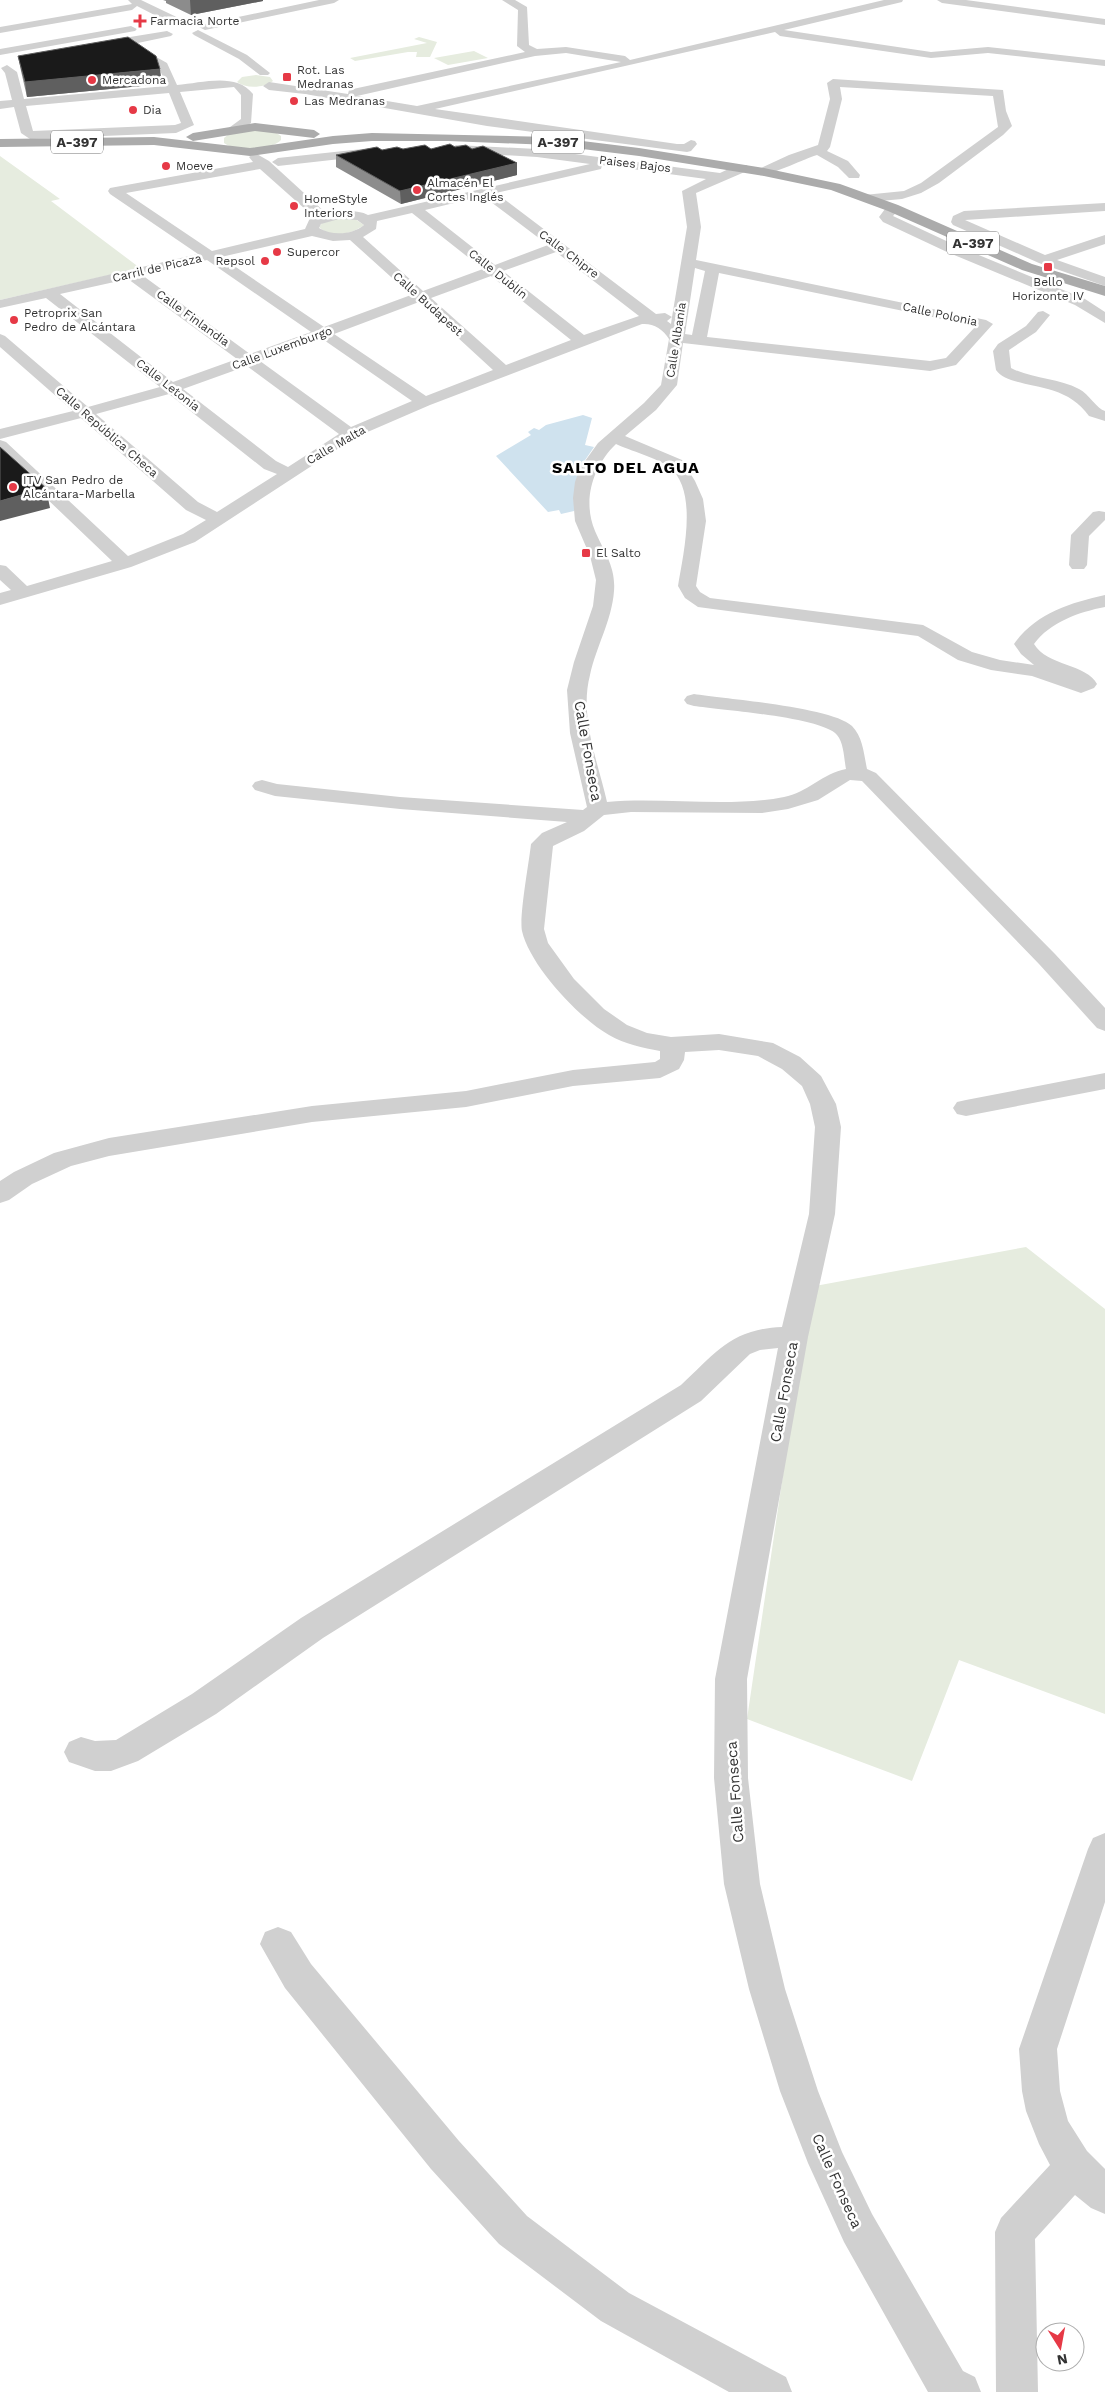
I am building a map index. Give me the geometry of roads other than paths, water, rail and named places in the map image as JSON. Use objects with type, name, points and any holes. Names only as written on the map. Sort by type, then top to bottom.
[{"type":"main road","name":"A-397","points":[[154,141],[255,127],[372,137]]},
{"type":"main road","points":[[222,148],[215,144],[215,139],[229,130]]},
{"type":"main road","points":[[278,153],[289,143],[291,138],[280,130]]},
{"type":"main road","name":"A-397","points":[[0,143],[154,141],[242,152],[278,153],[315,141],[372,137],[457,137],[550,141],[639,152],[819,182],[869,198],[1105,299]]},
{"type":"main road","name":"A-397","points":[[1054,277],[1105,291]]},
{"type":"street","points":[[119,0],[136,4],[174,21],[185,22],[277,3],[310,0]]},
{"type":"street","points":[[112,49],[125,45],[134,39],[184,32],[334,0]]},
{"type":"street","points":[[507,0],[524,9],[523,46],[535,53]]},
{"type":"street","points":[[419,109],[640,61],[898,0]]},
{"type":"street","points":[[942,0],[1105,22]]},
{"type":"street","points":[[0,29],[136,4],[158,2]]},
{"type":"street","points":[[136,4],[229,57],[248,94],[247,120],[229,130]]},
{"type":"street","points":[[184,32],[185,22]]},
{"type":"street","points":[[184,32],[185,22]]},
{"type":"street","points":[[0,29],[29,47]]},
{"type":"street","points":[[0,52],[131,29]]},
{"type":"street","points":[[767,31],[931,55],[988,50],[1105,64]]},
{"type":"street","points":[[184,32],[243,57],[264,73],[277,76],[280,80],[306,90]]},
{"type":"street","points":[[3,68],[11,72],[27,133],[30,135],[187,127],[188,125],[163,66],[137,49],[125,45]]},
{"type":"street","points":[[338,96],[535,53],[566,50],[640,61]]},
{"type":"street","points":[[3,68],[26,64]]},
{"type":"street","points":[[0,105],[174,91],[264,73]]},
{"type":"street","points":[[241,78],[265,89],[306,90],[487,122],[677,148],[690,147],[691,144]]},
{"type":"street","points":[[265,89],[280,80]]},
{"type":"street","points":[[764,172],[793,158],[818,151],[824,147],[832,123],[836,99],[834,83],[1000,93],[1000,111],[1006,126],[940,178],[918,190],[907,194],[869,198]]},
{"type":"street","points":[[916,102],[918,87]]},
{"type":"street","points":[[261,112],[261,120],[280,130]]},
{"type":"street","name":"Paises Bajos","points":[[412,150],[508,151],[611,161],[722,177]]},
{"type":"street","points":[[278,153],[387,151]]},
{"type":"street","points":[[818,151],[843,164],[854,175]]},
{"type":"street","points":[[242,152],[264,164],[324,218]]},
{"type":"street","points":[[278,153],[339,215]]},
{"type":"street","points":[[368,219],[372,223],[369,229],[353,236],[328,235],[314,231],[311,226],[324,218],[339,215],[368,219],[611,161]]},
{"type":"street","points":[[264,164],[115,191],[424,402]]},
{"type":"street","name":"Calle Albania","points":[[604,570],[597,548],[585,529],[582,501],[587,470],[596,455],[660,398],[669,385],[689,263],[694,216],[688,193],[692,189],[742,168]]},
{"type":"street","name":"Calle Chipre","points":[[485,191],[652,318]]},
{"type":"street","points":[[1105,207],[964,216],[958,219],[958,222],[1044,260],[1105,282]]},
{"type":"street","name":"Calle Dublín","points":[[414,208],[582,341]]},
{"type":"street","points":[[893,208],[886,217],[888,219],[952,249],[1080,302],[1105,319]]},
{"type":"street","points":[[1050,210],[1079,222]]},
{"type":"street","name":"Carril de Picaza","points":[[0,304],[314,231]]},
{"type":"street","points":[[1044,260],[1102,232]]},
{"type":"street","name":"Calle Budapest","points":[[353,236],[504,371]]},
{"type":"street","name":"Calle Luxemburgo","points":[[0,434],[150,396],[559,246]]},
{"type":"street","name":"Calle Polonia","points":[[676,338],[936,366],[951,362],[986,324],[689,263]]},
{"type":"street","points":[[699,340],[713,268]]},
{"type":"street","name":"Calle Finlandia","points":[[132,274],[350,434]]},
{"type":"street","name":"Calle Letonia","points":[[49,293],[270,465],[289,473]]},
{"type":"street","name":"Calle Malta","points":[[0,599],[125,563],[189,538],[350,434],[424,402],[582,341],[652,318],[680,314]]},
{"type":"street","points":[[1043,315],[1031,330],[1003,347],[1001,351],[1004,370],[1015,376],[1076,392],[1091,404],[1095,413],[1105,416]]},
{"type":"street","points":[[652,318],[671,330],[676,338]]},
{"type":"street","name":"Calle República Checa","points":[[0,339],[192,506],[218,519]]},
{"type":"street","points":[[615,438],[676,464],[687,481],[694,499],[697,521],[687,586],[694,598],[704,602],[923,631],[966,656],[998,666],[1035,671],[1081,687],[1087,684],[1085,680],[1040,661],[1025,649],[1024,644],[1036,628],[1052,619],[1086,605],[1105,601]]},
{"type":"street","points":[[0,445],[125,563]]},
{"type":"street","points":[[1078,565],[1080,535],[1103,514]]},
{"type":"street","points":[[0,570],[23,592]]},
{"type":"street","name":"Calle Fonseca","points":[[604,570],[606,593],[583,660],[577,692],[592,813],[542,844],[533,929],[537,943],[544,956],[566,984],[596,1014],[618,1030],[642,1040],[671,1045],[719,1042],[764,1049],[791,1063],[812,1082],[823,1104],[828,1127],[822,1214],[794,1337],[731,1680],[731,1778],[742,1884],[767,1989],[799,2090],[827,2163],[858,2228],[948,2386],[960,2392]]},
{"type":"street","points":[[694,700],[802,716],[835,724],[844,730],[848,738],[857,774]]},
{"type":"street","points":[[262,786],[275,790],[400,803],[592,813],[631,806],[762,807],[788,803],[811,796],[840,777],[857,774],[869,777],[881,787],[955,866],[1048,959],[1105,1023]]},
{"type":"street","points":[[0,1194],[23,1178],[63,1159],[109,1147],[349,1109],[466,1099],[573,1078],[660,1070],[672,1062],[674,1056],[671,1045]]},
{"type":"street","points":[[966,1108],[1105,1081]]},
{"type":"street","points":[[80,1752],[95,1756],[111,1756],[126,1751],[204,1704],[312,1628],[691,1393],[740,1348],[749,1343],[771,1337],[794,1337]]},
{"type":"street","points":[[1105,1849],[1038,2049],[1037,2078],[1044,2107],[1056,2138],[1074,2167],[1086,2181],[1105,2194]]},
{"type":"street","points":[[278,1944],[298,1976],[445,2155],[514,2230],[615,2307],[771,2392]]},
{"type":"street","points":[[1015,2392],[1015,2232],[1074,2167]]},
{"type":"water","points":[[583,415],[592,418],[585,445],[594,447],[581,466],[574,511],[561,514],[559,510],[548,512],[496,456],[531,435],[528,432],[534,428],[539,430],[546,425]]},
{"type":"place","name":"Farmacia Norte","points":[[140,21]]},
{"type":"place","name":"Rot. Las Medranas","points":[[287,77]]},
{"type":"place","name":"Mercadona","points":[[92,80]]},
{"type":"place","name":"Las Medranas","points":[[294,101]]},
{"type":"place","name":"Dia","points":[[133,110]]},
{"type":"place","name":"Moeve","points":[[166,166]]},
{"type":"place","name":"Almacén El Cortes Inglés","points":[[417,190]]},
{"type":"place","name":"HomeStyle Interiors","points":[[294,206]]},
{"type":"place","name":"Supercor","points":[[277,252]]},
{"type":"place","name":"Repsol","points":[[265,261]]},
{"type":"place","name":"Bello Horizonte IV","points":[[1048,267]]},
{"type":"place","name":"Petroprix San Pedro de Alcántara","points":[[14,320]]},
{"type":"place","name":"ITV San Pedro de Alcántara-Marbella","points":[[13,487]]},
{"type":"place","name":"El Salto","points":[[586,553]]},
{"type":"district","name":"SALTO DEL AGUA","points":[[626,467]]}]
